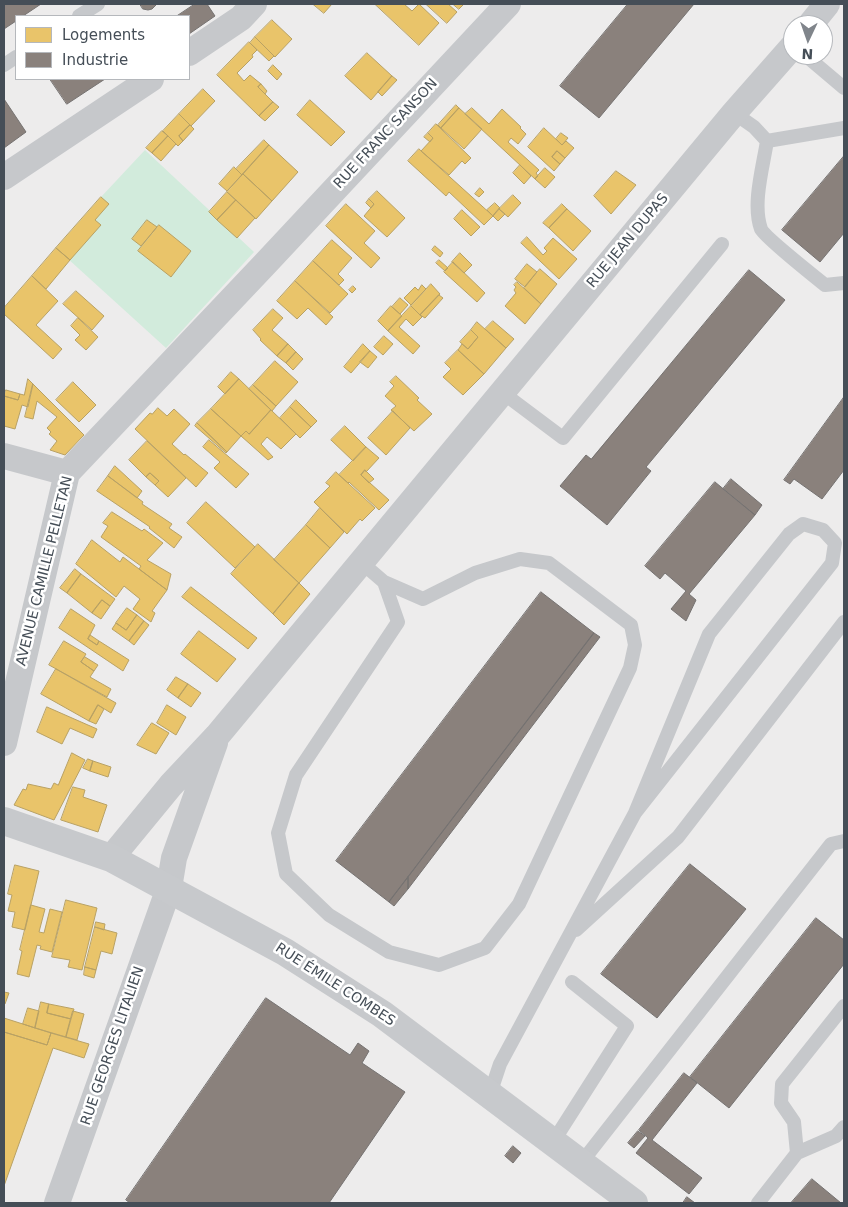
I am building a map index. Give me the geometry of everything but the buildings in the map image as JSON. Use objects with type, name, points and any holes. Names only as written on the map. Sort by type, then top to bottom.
[{"type":"street","name":"RUE FRANC SANSON","points":[[265,264],[508,4]]},
{"type":"street","points":[[818,15],[827,4]]},
{"type":"street","points":[[190,52],[241,18],[252,5]]},
{"type":"street","name":"RUE JEAN DUPAS","points":[[111,858],[171,785],[218,736],[734,113],[783,57]]},
{"type":"street","points":[[4,176],[148,80]]},
{"type":"street","name":"AVENUE CAMILLE PELLETAN","points":[[4,743],[67,473],[265,264]]},
{"type":"street","points":[[4,456],[67,473]]},
{"type":"street","name":"RUE GEORGES LITALIEN","points":[[57,1203],[170,888],[174,858],[218,736]]},
{"type":"street","name":"RUE ÉMILE COMBES","points":[[4,821],[111,858],[170,888],[285,952],[382,1014],[634,1203]]},
{"type":"lane","points":[[81,15],[98,4]]},
{"type":"lane","points":[[4,65],[15,58]]},
{"type":"lane","points":[[817,65],[844,88]]},
{"type":"lane","points":[[734,113],[754,127],[767,141]]},
{"type":"lane","points":[[767,141],[844,128]]},
{"type":"lane","points":[[767,141],[760,178],[758,210],[762,231],[825,285],[844,283]]},
{"type":"lane","points":[[503,393],[563,438],[722,244]]},
{"type":"lane","points":[[490,1094],[500,1064],[635,813],[709,634],[789,534],[803,524],[823,530],[835,544],[832,563],[635,813]]},
{"type":"lane","points":[[362,563],[384,582],[422,599],[475,573],[520,559],[549,563],[631,625],[635,645],[630,668],[519,904],[485,948],[439,965],[389,952],[329,915],[286,874],[278,833],[296,775],[398,622],[384,582]]},
{"type":"lane","points":[[568,937],[678,837],[844,622]]},
{"type":"lane","points":[[581,1163],[831,844],[844,841]]},
{"type":"lane","points":[[553,1142],[627,1026],[572,982]]},
{"type":"lane","points":[[798,1153],[794,1122],[781,1103],[782,1084],[844,1006]]},
{"type":"lane","points":[[758,1203],[798,1153],[836,1136],[844,1128]]},
{"type":"green space","points":[[145,150],[254,252],[166,348],[56,248]]}]
